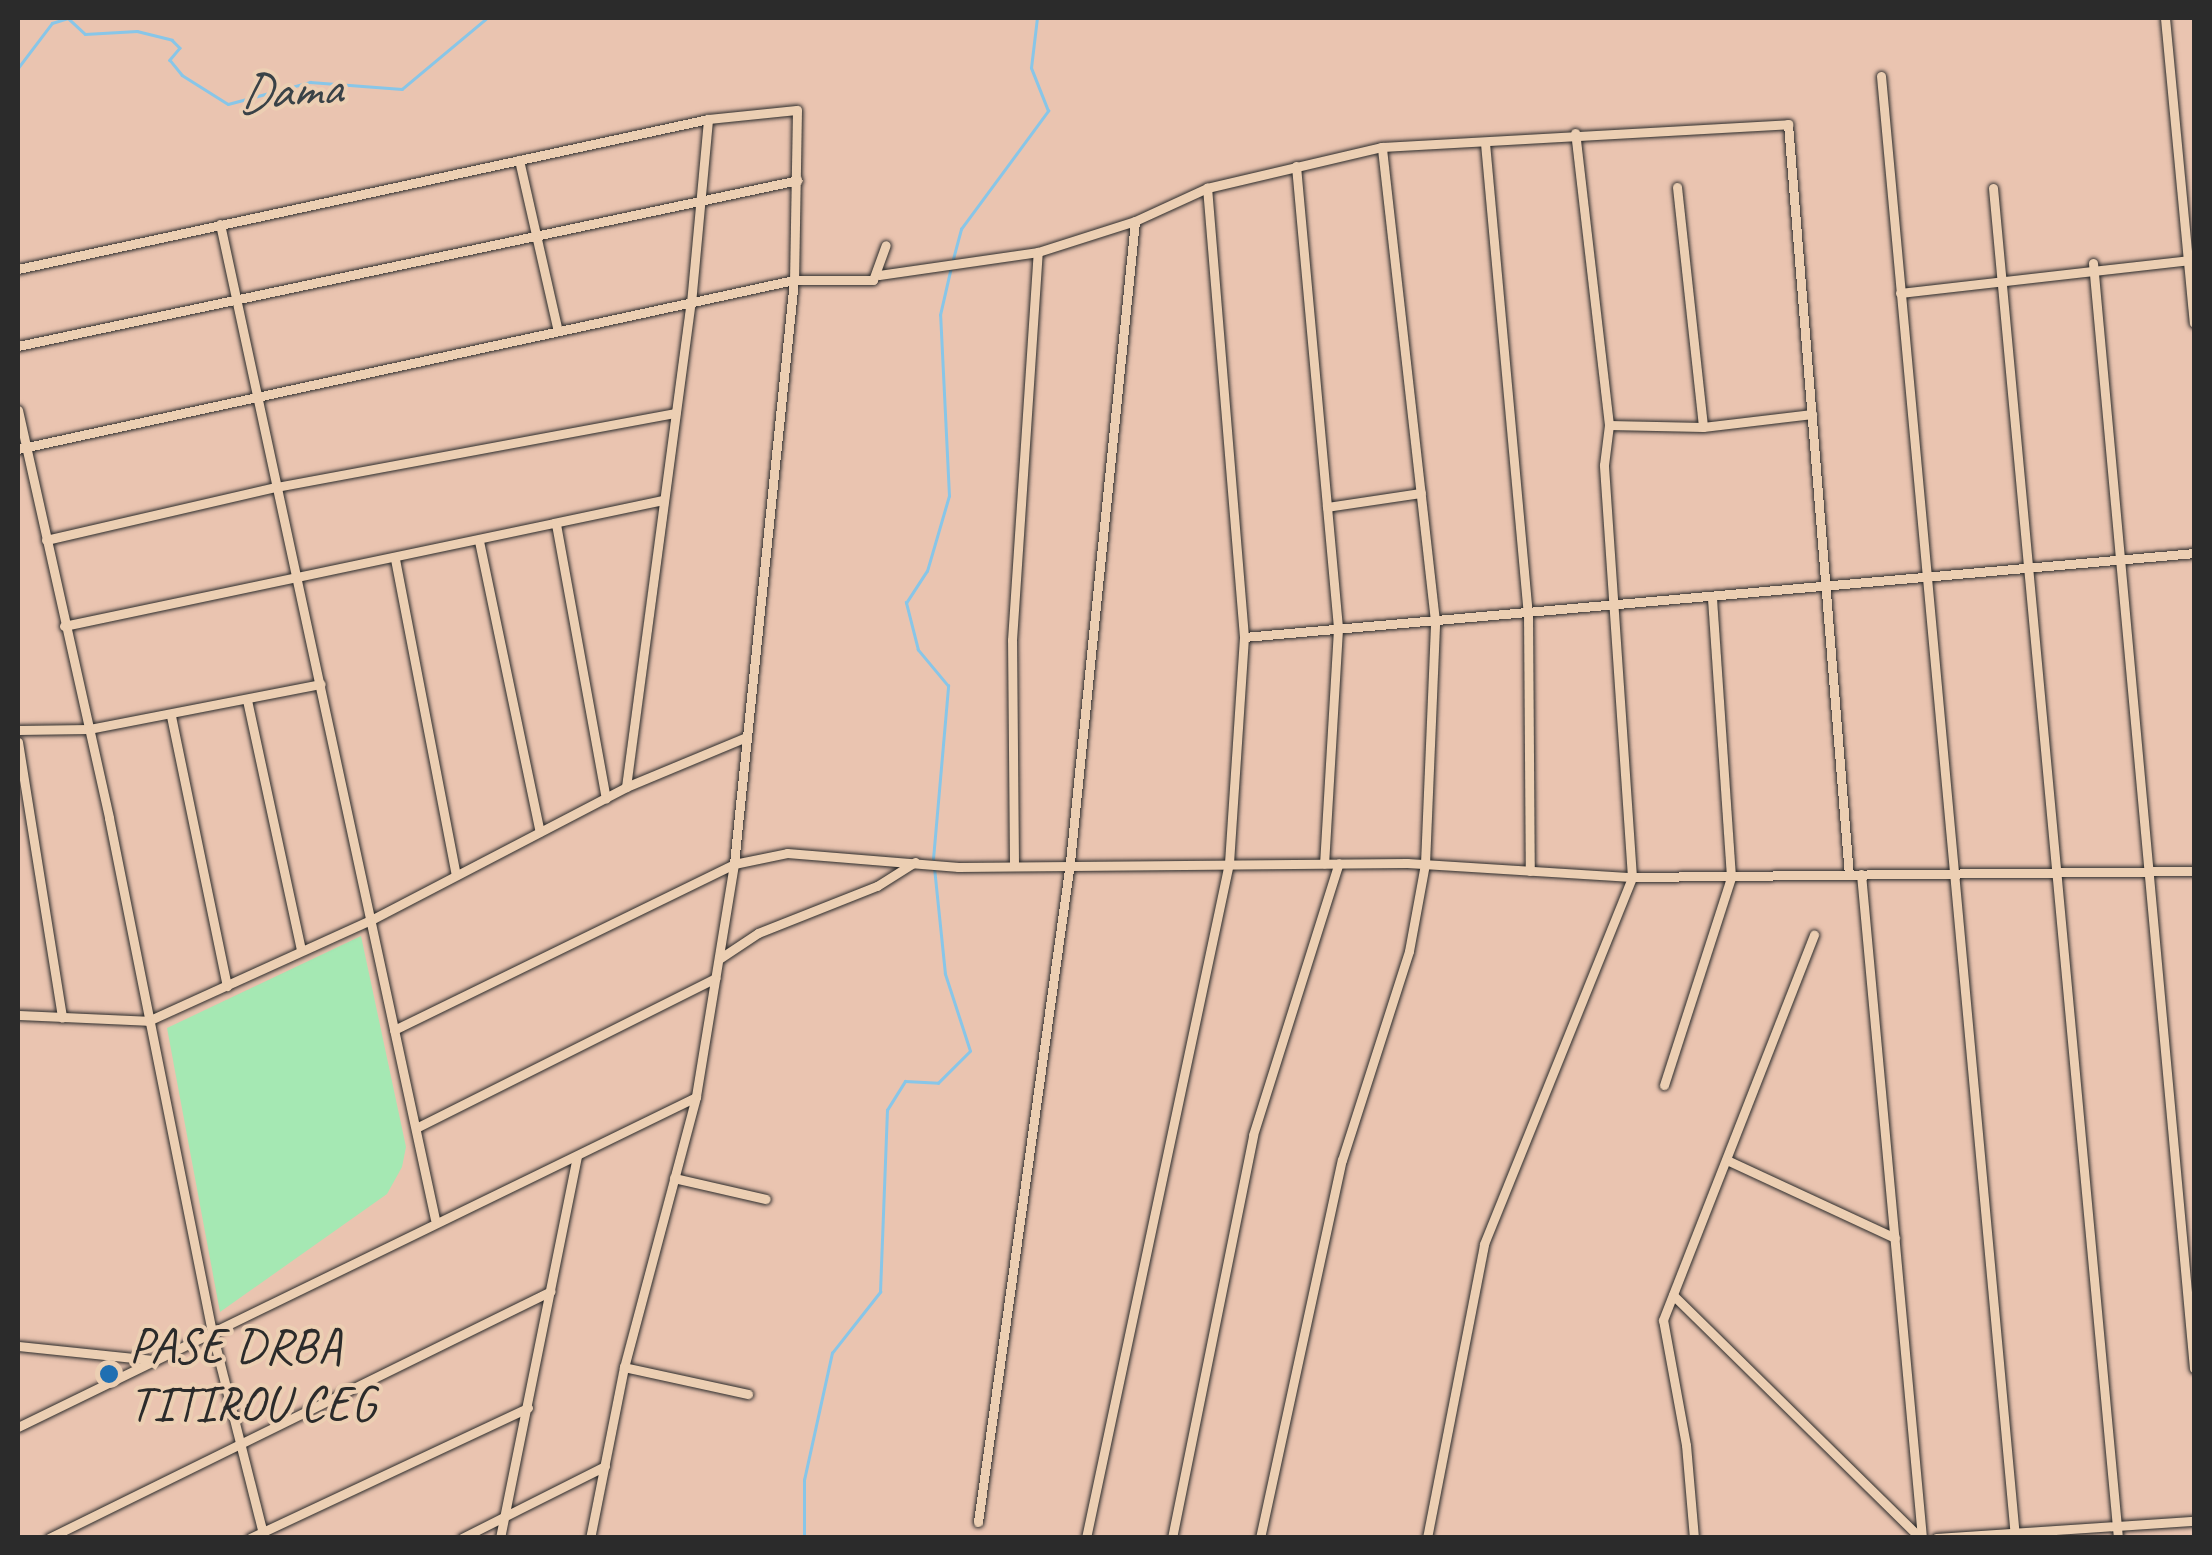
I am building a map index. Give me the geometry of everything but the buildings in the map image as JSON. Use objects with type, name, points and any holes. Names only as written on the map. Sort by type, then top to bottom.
[{"type":"street","points":[[2165,18],[2194,322]]},
{"type":"street","points":[[1882,76],[1950,872],[2015,1534]]},
{"type":"street","points":[[18,269],[708,119],[797,110],[794,280],[734,864],[696,1097],[624,1366],[590,1538]]},
{"type":"street","points":[[626,787],[690,302],[696,203],[708,119]]},
{"type":"street","points":[[21,448],[794,280],[860,282],[879,274],[1038,252],[1135,221],[1207,188],[1382,147],[1788,124],[1849,874]]},
{"type":"street","points":[[1426,1538],[1484,1244],[1632,877],[1618,606],[1604,465],[1609,425],[1574,134]]},
{"type":"street","points":[[1485,143],[1528,614],[1530,871]]},
{"type":"street","points":[[1260,1538],[1342,1160],[1408,951],[1425,864],[1435,620],[1382,147]]},
{"type":"street","points":[[520,160],[558,331]]},
{"type":"street","points":[[1296,166],[1338,629],[1324,864]]},
{"type":"street","points":[[18,346],[798,180]]},
{"type":"street","points":[[1678,187],[1703,427]]},
{"type":"street","points":[[1086,1538],[1230,863],[1244,637],[1207,188]]},
{"type":"street","points":[[1993,188],[2052,873],[2118,1533]]},
{"type":"street","points":[[978,1522],[1070,862],[1135,221]]},
{"type":"street","points":[[220,224],[233,299],[299,577],[435,1219]]},
{"type":"street","points":[[879,274],[886,244]]},
{"type":"street","points":[[1014,864],[1012,640],[1038,252]]},
{"type":"street","points":[[1900,293],[2188,260]]},
{"type":"street","points":[[2093,268],[2194,1368]]},
{"type":"street","points":[[18,410],[21,448],[88,729],[212,1332],[263,1534]]},
{"type":"street","points":[[46,540],[276,486],[675,413]]},
{"type":"street","points":[[1609,425],[1703,427],[1812,414]]},
{"type":"street","points":[[1327,508],[1421,493]]},
{"type":"street","points":[[64,626],[394,560],[663,500]]},
{"type":"street","points":[[556,524],[606,798]]},
{"type":"street","points":[[479,541],[540,832]]},
{"type":"street","points":[[1244,637],[1826,589],[2194,553]]},
{"type":"street","points":[[394,560],[456,876]]},
{"type":"street","points":[[1664,1085],[1731,876],[1712,598]]},
{"type":"street","points":[[18,730],[88,729],[172,716],[321,684]]},
{"type":"street","points":[[247,700],[302,950]]},
{"type":"street","points":[[172,716],[227,986]]},
{"type":"street","points":[[18,1015],[148,1021],[371,920],[626,787],[746,736]]},
{"type":"street","points":[[18,742],[62,1018]]},
{"type":"street","points":[[394,1030],[734,864],[786,853],[1014,864],[1425,864],[1632,877],[2194,871]]},
{"type":"street","points":[[719,959],[758,933],[877,886],[915,862]]},
{"type":"street","points":[[1172,1538],[1252,1135],[1339,864]]},
{"type":"street","points":[[1861,874],[1921,1538]]},
{"type":"street","points":[[1694,1538],[1686,1445],[1663,1320],[1729,1161],[1814,934]]},
{"type":"street","points":[[416,1128],[715,978]]},
{"type":"street","points":[[18,1428],[435,1219],[578,1156],[696,1097]]},
{"type":"street","points":[[500,1538],[578,1156]]},
{"type":"street","points":[[1729,1161],[1894,1238]]},
{"type":"street","points":[[674,1178],[766,1199]]},
{"type":"street","points":[[49,1538],[551,1290]]},
{"type":"street","points":[[1673,1295],[1921,1538]]},
{"type":"street","points":[[18,1346],[156,1360]]},
{"type":"street","points":[[624,1366],[748,1394]]},
{"type":"street","points":[[250,1538],[528,1408]]},
{"type":"street","points":[[462,1538],[605,1466]]},
{"type":"street","points":[[1936,1538],[2118,1533],[2194,1520]]},
{"type":"green space","points":[[361,936],[406,1147],[402,1167],[387,1194],[220,1312],[167,1028]]},
{"type":"waterway","name":"Dama","points":[[18,68],[52,23],[68,18],[85,34],[137,31],[172,40],[180,48],[170,60],[182,75],[228,104],[310,82],[402,89],[487,18]]},
{"type":"waterway","points":[[953,259],[961,229],[1048,111],[1031,68],[1037,18]]},
{"type":"waterway","points":[[933,859],[948,686],[918,650],[906,603],[927,571],[949,496],[940,315],[951,267]]},
{"type":"waterway","points":[[804,1538],[804,1480],[832,1353],[880,1292],[887,1110],[905,1081],[938,1083],[970,1051],[945,974],[934,867]]},
{"type":"place","name":"PASE DRBA TITIROU CEG","points":[[109,1374]]}]
